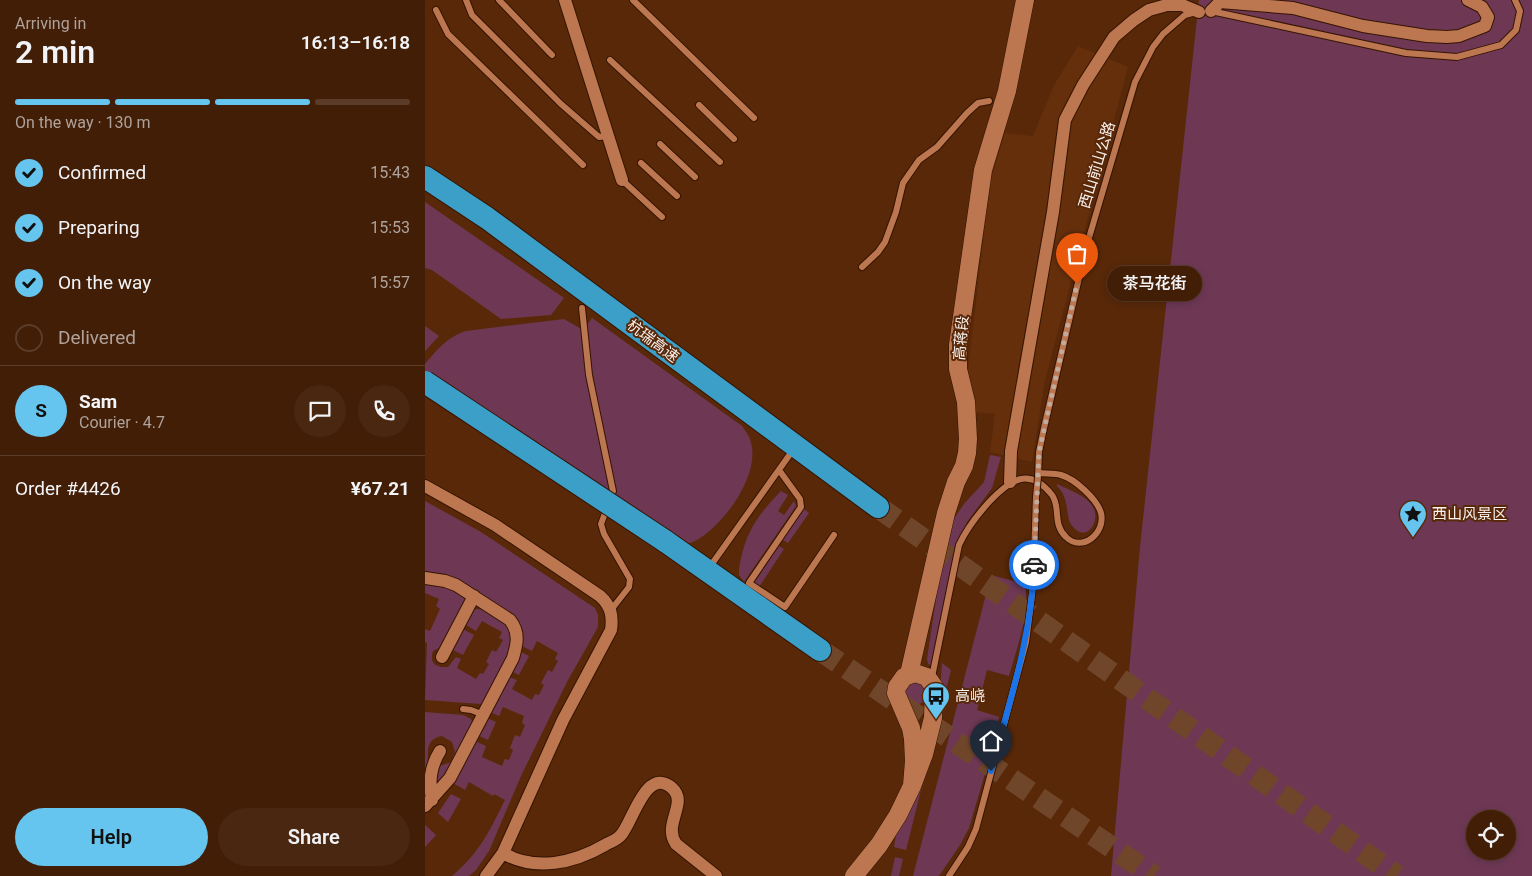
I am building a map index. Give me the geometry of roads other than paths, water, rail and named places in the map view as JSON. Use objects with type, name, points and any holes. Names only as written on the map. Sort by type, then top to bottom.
[{"type":"highway","points":[[425,164],[487,218]]},
{"type":"highway","name":"杭瑞高速","points":[[425,178],[487,218],[878,507]]},
{"type":"highway","points":[[425,383],[665,541],[820,650]]},
{"type":"main road","name":"高蒋段","points":[[909,674],[946,513],[967,453],[966,402],[958,370],[958,345],[983,170],[1007,91],[1025,0]]},
{"type":"main road","points":[[854,876],[898,815],[911,786],[924,754],[933,718],[934,693],[931,681],[921,674],[909,674],[904,677],[897,687],[897,693],[911,728],[913,739],[914,761],[911,786]]},
{"type":"main road","points":[[901,704],[906,708],[919,710],[933,699]]},
{"type":"street","points":[[565,0],[622,180]]},
{"type":"street","points":[[1010,482],[1011,451],[1053,212],[1065,120],[1083,85],[1114,37],[1149,10],[1167,5],[1183,5],[1205,11],[1220,2],[1293,8],[1363,26],[1427,36],[1447,37],[1468,33],[1485,26],[1488,17],[1481,7],[1468,0]]},
{"type":"street","points":[[425,486],[495,525],[600,596],[606,601],[611,610],[613,621],[611,630],[563,720],[503,853],[486,876]]},
{"type":"street","points":[[425,578],[456,585],[510,620],[517,634],[517,645],[513,658],[451,778],[428,803]]},
{"type":"street","points":[[443,657],[473,596]]},
{"type":"street","points":[[428,803],[433,764],[441,751]]},
{"type":"street","points":[[503,853],[512,858],[540,863],[561,862],[582,857],[621,835],[643,794],[657,784],[664,783],[671,786],[679,800],[671,828],[673,840],[715,876]]},
{"type":"lane","points":[[466,0],[472,15],[561,104],[599,137],[608,136]]},
{"type":"lane","points":[[499,0],[552,55]]},
{"type":"lane","points":[[633,0],[754,118]]},
{"type":"lane","points":[[1205,11],[1406,53],[1457,57],[1501,45],[1516,30],[1520,11],[1515,0]]},
{"type":"lane","points":[[436,10],[448,34],[583,165]]},
{"type":"lane","name":"西山前山公路","points":[[949,876],[968,847],[976,829],[1026,642],[1033,586],[1039,452],[1086,248],[1135,82],[1153,47],[1163,34],[1185,15],[1205,11]]},
{"type":"lane","points":[[610,60],[720,162]]},
{"type":"lane","points":[[862,267],[878,252],[885,242],[896,212],[903,184],[919,160],[937,147],[978,103],[989,101]]},
{"type":"lane","points":[[699,105],[734,139]]},
{"type":"lane","points":[[660,144],[695,176]]},
{"type":"lane","points":[[641,163],[677,196]]},
{"type":"lane","points":[[622,180],[662,217]]},
{"type":"lane","points":[[582,308],[589,375],[613,491],[601,524],[604,534],[630,579],[629,587],[611,610]]},
{"type":"lane","points":[[425,383],[607,506]]},
{"type":"lane","points":[[707,571],[796,446]]},
{"type":"lane","points":[[779,470],[800,500],[801,507],[749,583],[785,607],[833,535]]},
{"type":"lane","points":[[931,681],[959,545],[977,515],[1010,482],[1025,478],[1039,483],[1053,496],[1056,504],[1058,524],[1066,538],[1072,542],[1079,543],[1091,539],[1097,533],[1101,525],[1101,516],[1094,500],[1071,480],[1061,475],[1038,475]]},
{"type":"lane","points":[[463,709],[484,715]]},
{"type":"tunnel","points":[[878,507],[1397,876]]},
{"type":"tunnel","points":[[820,650],[1154,876]]},
{"type":"place","name":"茶马花街","points":[[1077,284]]},
{"type":"place","name":"西山风景区","points":[[1413,538]]},
{"type":"place","name":"高峣","points":[[936,720]]}]
